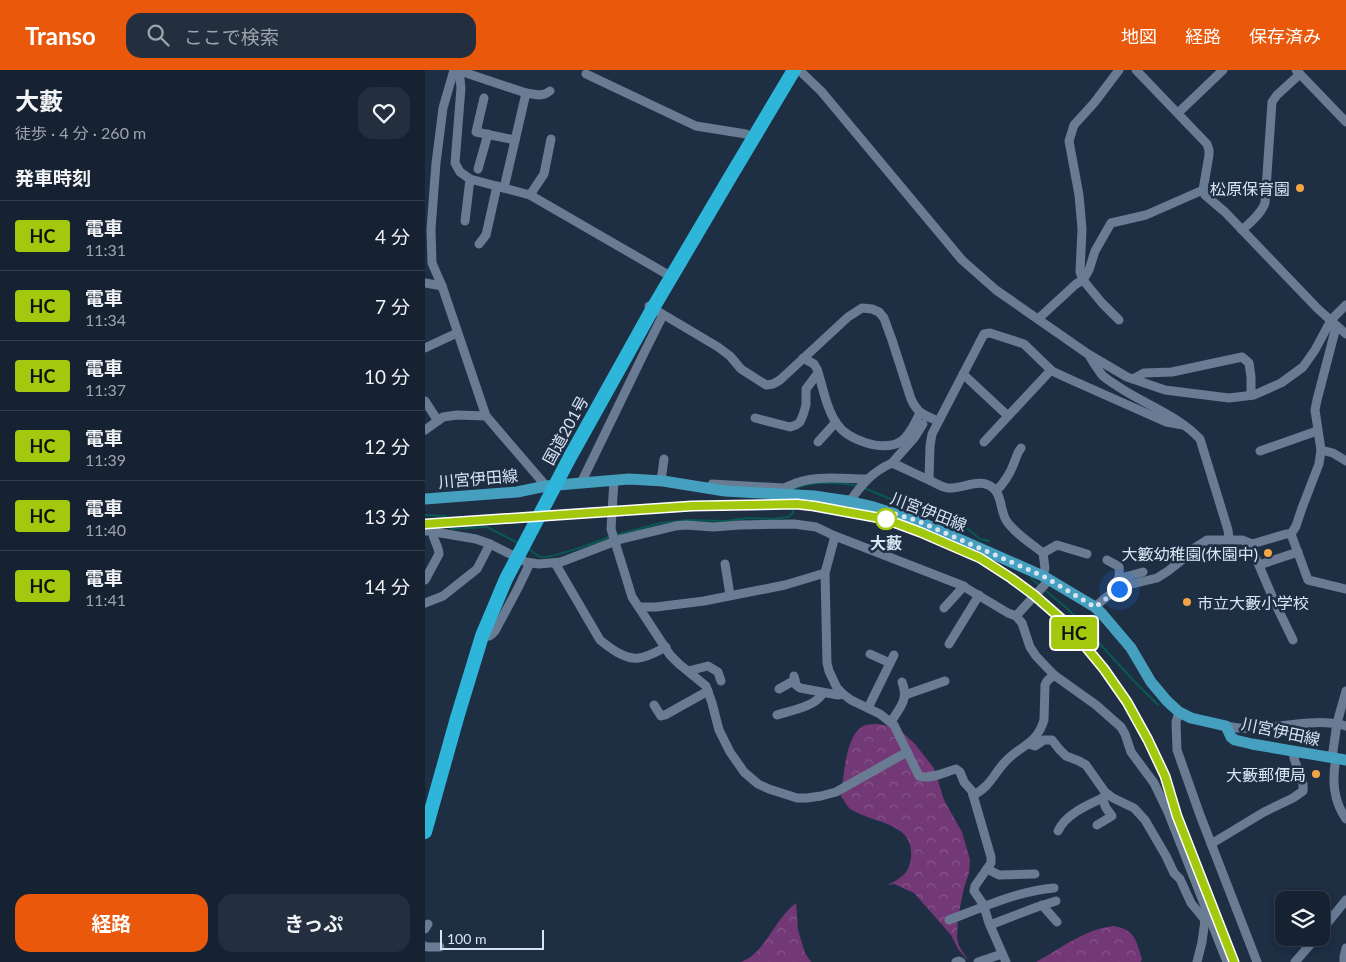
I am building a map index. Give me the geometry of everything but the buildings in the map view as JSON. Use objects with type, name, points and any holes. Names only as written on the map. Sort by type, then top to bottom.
[{"type":"highway","name":"国道201号","points":[[654,310],[665,272],[783,70]]},
{"type":"highway","name":"国道201号","points":[[425,804],[473,645],[503,577],[566,454],[654,310],[794,70]]},
{"type":"highway","name":"国道201号","points":[[425,832],[482,636],[503,577]]},
{"type":"main road","name":"川宮伊田線","points":[[425,499],[517,492],[546,486],[629,479],[661,480],[741,492],[788,490],[870,506],[918,521],[1046,578],[1095,607],[1131,648],[1151,682],[1179,712],[1191,718],[1226,726],[1231,737],[1235,740],[1338,758]]},
{"type":"street","points":[[457,70],[526,93],[539,95],[550,91]]},
{"type":"street","points":[[457,70],[461,88],[455,163],[460,172],[470,179],[530,195],[665,272]]},
{"type":"street","points":[[457,70],[443,108],[436,163],[431,229],[432,263],[442,286],[486,416],[546,486]]},
{"type":"street","points":[[799,70],[821,91],[962,260],[996,290],[1088,354],[1127,377],[1165,390],[1229,398],[1251,395],[1281,383],[1303,367],[1315,350],[1331,320],[1346,305]]},
{"type":"street","points":[[1119,70],[1095,103],[1074,125],[1069,141],[1079,195],[1082,230],[1079,272],[1083,280],[1119,320]]},
{"type":"street","points":[[1136,70],[1207,144],[1209,155],[1203,190],[1205,195],[1242,230],[1318,309],[1346,334]]},
{"type":"street","points":[[1178,113],[1223,70]]},
{"type":"street","points":[[1242,230],[1259,213],[1265,203],[1272,102],[1298,72],[1346,122]]},
{"type":"street","points":[[585,74],[696,126],[746,134]]},
{"type":"street","points":[[479,244],[487,235],[515,140],[526,93]]},
{"type":"street","points":[[484,98],[476,132],[515,140]]},
{"type":"street","points":[[478,170],[488,134]]},
{"type":"street","points":[[530,195],[544,174],[551,139]]},
{"type":"street","points":[[465,221],[470,179]]},
{"type":"street","points":[[1038,319],[1076,284],[1083,280],[1089,270],[1095,251],[1111,223],[1146,215],[1203,190]]},
{"type":"street","points":[[425,283],[442,286]]},
{"type":"street","points":[[581,483],[645,350],[654,310],[718,347],[730,356],[741,369],[766,385],[780,380],[848,317],[862,308],[872,309],[879,312],[884,318],[915,409],[919,413],[939,421]]},
{"type":"street","points":[[1291,534],[1296,526],[1301,508],[1319,464],[1321,450],[1315,410],[1335,331],[1331,320]]},
{"type":"street","points":[[425,348],[457,333]]},
{"type":"street","points":[[929,480],[932,434],[985,334],[990,333],[1024,344],[1051,370],[1166,422],[1183,425]]},
{"type":"street","points":[[1088,354],[1109,380],[1141,401],[1168,414],[1200,438],[1228,530],[1229,540]]},
{"type":"street","points":[[1133,379],[1144,373],[1172,372],[1242,357],[1249,363],[1251,395]]},
{"type":"street","points":[[803,358],[814,364],[832,416],[836,422],[846,434],[863,443],[891,445],[900,442],[908,435],[919,413]]},
{"type":"street","points":[[984,442],[1051,370]]},
{"type":"street","points":[[755,418],[790,427],[796,425],[803,416],[806,405],[806,389],[818,373]]},
{"type":"street","points":[[963,374],[1008,416]]},
{"type":"street","points":[[425,401],[438,421]]},
{"type":"street","points":[[425,430],[443,417],[457,415],[486,416]]},
{"type":"street","points":[[818,442],[836,422]]},
{"type":"street","points":[[849,501],[867,479],[880,468],[892,463],[915,437],[923,424]]},
{"type":"street","points":[[1260,452],[1317,431]]},
{"type":"street","points":[[996,491],[1008,476],[1021,448]]},
{"type":"street","points":[[1321,450],[1333,453],[1346,461]]},
{"type":"street","points":[[661,480],[664,459]]},
{"type":"street","points":[[892,463],[945,488],[977,483],[986,484],[999,494],[1002,511],[1006,520],[1043,553],[1046,578],[1016,616]]},
{"type":"street","points":[[788,490],[804,480],[867,479]]},
{"type":"street","points":[[614,480],[611,529],[632,597],[679,664],[706,686],[719,730],[730,752],[744,772],[758,784],[785,795],[807,798],[836,792],[907,752]]},
{"type":"street","points":[[429,531],[476,539],[526,562],[539,564],[561,562],[614,541],[675,526],[713,527],[794,524],[816,526],[835,536],[964,586],[1016,616],[1022,622],[1033,652],[1054,675],[1096,705],[1121,727],[1131,752],[1154,783],[1168,812],[1207,919],[1227,962]]},
{"type":"street","points":[[425,580],[439,554],[439,549],[433,535],[429,531]]},
{"type":"street","points":[[1095,607],[1124,586],[1157,578],[1207,540],[1242,540],[1252,544],[1291,534]]},
{"type":"street","points":[[1291,534],[1308,580],[1346,589]]},
{"type":"street","points":[[835,536],[825,573],[827,663],[837,688],[851,700],[880,714],[894,725],[919,776],[923,778],[956,769],[972,791],[991,857],[991,863],[975,886],[975,891],[984,907],[1004,958],[977,962]]},
{"type":"street","points":[[425,603],[443,596],[477,569],[490,544]]},
{"type":"street","points":[[1252,544],[1275,603],[1293,640]]},
{"type":"street","points":[[1043,553],[1057,545],[1087,554]]},
{"type":"street","points":[[1259,565],[1298,552]]},
{"type":"street","points":[[1107,560],[1119,569],[1119,589]]},
{"type":"street","points":[[482,636],[491,636],[495,631],[530,563]]},
{"type":"street","points":[[555,563],[599,640],[611,648],[631,657],[639,658],[666,647]]},
{"type":"street","points":[[725,564],[730,595]]},
{"type":"street","points":[[1118,579],[1143,572]]},
{"type":"street","points":[[639,607],[656,607],[694,602],[785,585],[825,573]]},
{"type":"street","points":[[944,608],[964,586]]},
{"type":"street","points":[[949,644],[979,595]]},
{"type":"street","points":[[868,708],[892,659],[870,654]]},
{"type":"street","points":[[689,671],[708,666],[712,667],[718,672],[721,681]]},
{"type":"street","points":[[973,796],[986,786],[1013,754],[1033,740],[1044,720],[1045,686],[1047,681],[1054,675]]},
{"type":"street","points":[[779,688],[795,678],[796,685],[800,688],[838,695],[843,694]]},
{"type":"street","points":[[905,695],[945,681]]},
{"type":"street","points":[[891,722],[905,699],[906,692],[902,682]]},
{"type":"street","points":[[654,705],[661,716],[665,715],[708,691]]},
{"type":"street","points":[[1346,691],[1338,758],[1333,773],[1336,800],[1346,819]]},
{"type":"street","points":[[777,715],[808,704],[819,698],[823,692]]},
{"type":"street","points":[[1179,712],[1176,722],[1177,750],[1183,771],[1257,962]]},
{"type":"street","points":[[1226,726],[1240,729],[1315,723],[1342,724]]},
{"type":"street","points":[[1029,744],[1035,746],[1044,740],[1052,740],[1067,756],[1086,765],[1105,792],[1106,808],[1112,816],[1097,825]]},
{"type":"street","points":[[1211,844],[1303,791],[1304,784],[1293,758],[1293,751]]},
{"type":"street","points":[[1058,831],[1061,824],[1079,809],[1085,808],[1105,796],[1134,808],[1145,820],[1167,856],[1191,903],[1207,919]]},
{"type":"street","points":[[987,869],[999,875],[1035,874]]},
{"type":"street","points":[[949,920],[1035,890],[1054,888]]},
{"type":"street","points":[[1330,920],[1346,900]]},
{"type":"street","points":[[990,925],[1056,901]]},
{"type":"street","points":[[1043,905],[1057,922]]},
{"type":"street","points":[[1197,962],[1207,919]]},
{"type":"street","points":[[425,946],[440,947]]},
{"type":"street","points":[[1295,962],[1309,946]]},
{"type":"street","points":[[1344,962],[1346,948]]},
{"type":"street","points":[[956,962],[961,962]]},
{"type":"green space","points":[[866,725],[890,726],[902,732],[915,744],[934,768],[944,800],[962,832],[970,860],[969,873],[958,917],[957,938],[959,946],[969,962],[958,949],[951,935],[914,893],[894,884],[888,885],[901,877],[909,867],[911,847],[902,832],[850,809],[841,796],[847,756],[854,736],[859,729]]},
{"type":"green space","points":[[796,903],[798,930],[805,953],[811,962],[741,962],[750,958],[764,944],[788,910]]},
{"type":"green space","points":[[1113,926],[1126,930],[1134,936],[1142,959],[1141,962],[1036,962],[1082,935]]},
{"type":"waterway","points":[[795,489],[801,486],[825,483],[857,486]]},
{"type":"waterway","points":[[864,488],[921,514],[962,524],[980,539],[989,541]]},
{"type":"waterway","points":[[616,535],[661,523],[688,520],[726,521],[748,518],[773,519],[788,517],[793,513],[793,499]]},
{"type":"waterway","points":[[425,515],[446,516],[452,529],[487,527],[518,543]]},
{"type":"waterway","points":[[527,548],[540,557],[545,557],[574,550],[609,537]]},
{"type":"waterway","points":[[1031,578],[1039,585]]},
{"type":"waterway","points":[[1045,590],[1069,610],[1158,705]]},
{"type":"railway","points":[[425,524],[692,506],[797,504],[885,519],[980,558],[1034,595],[1066,623],[1104,669],[1127,702],[1148,740],[1164,776],[1177,815],[1234,962]]},
{"type":"train","name":"HC","points":[[425,524],[692,506],[797,504],[885,519],[980,558],[1034,595],[1066,623],[1104,669],[1127,702],[1165,776],[1177,816],[1234,962]]},
{"type":"place","name":"松原保育園","points":[[1300,188]]},
{"type":"place","name":"大藪","points":[[886,519]]},
{"type":"place","name":"大籔幼稚園(休園中)","points":[[1268,553]]},
{"type":"place","name":"市立大藪小学校","points":[[1187,602]]},
{"type":"place","name":"大藪郵便局","points":[[1316,774]]},
{"type":"route","points":[[886,519],[886,511],[918,521],[1043,576],[1095,607],[1119,589]]}]
